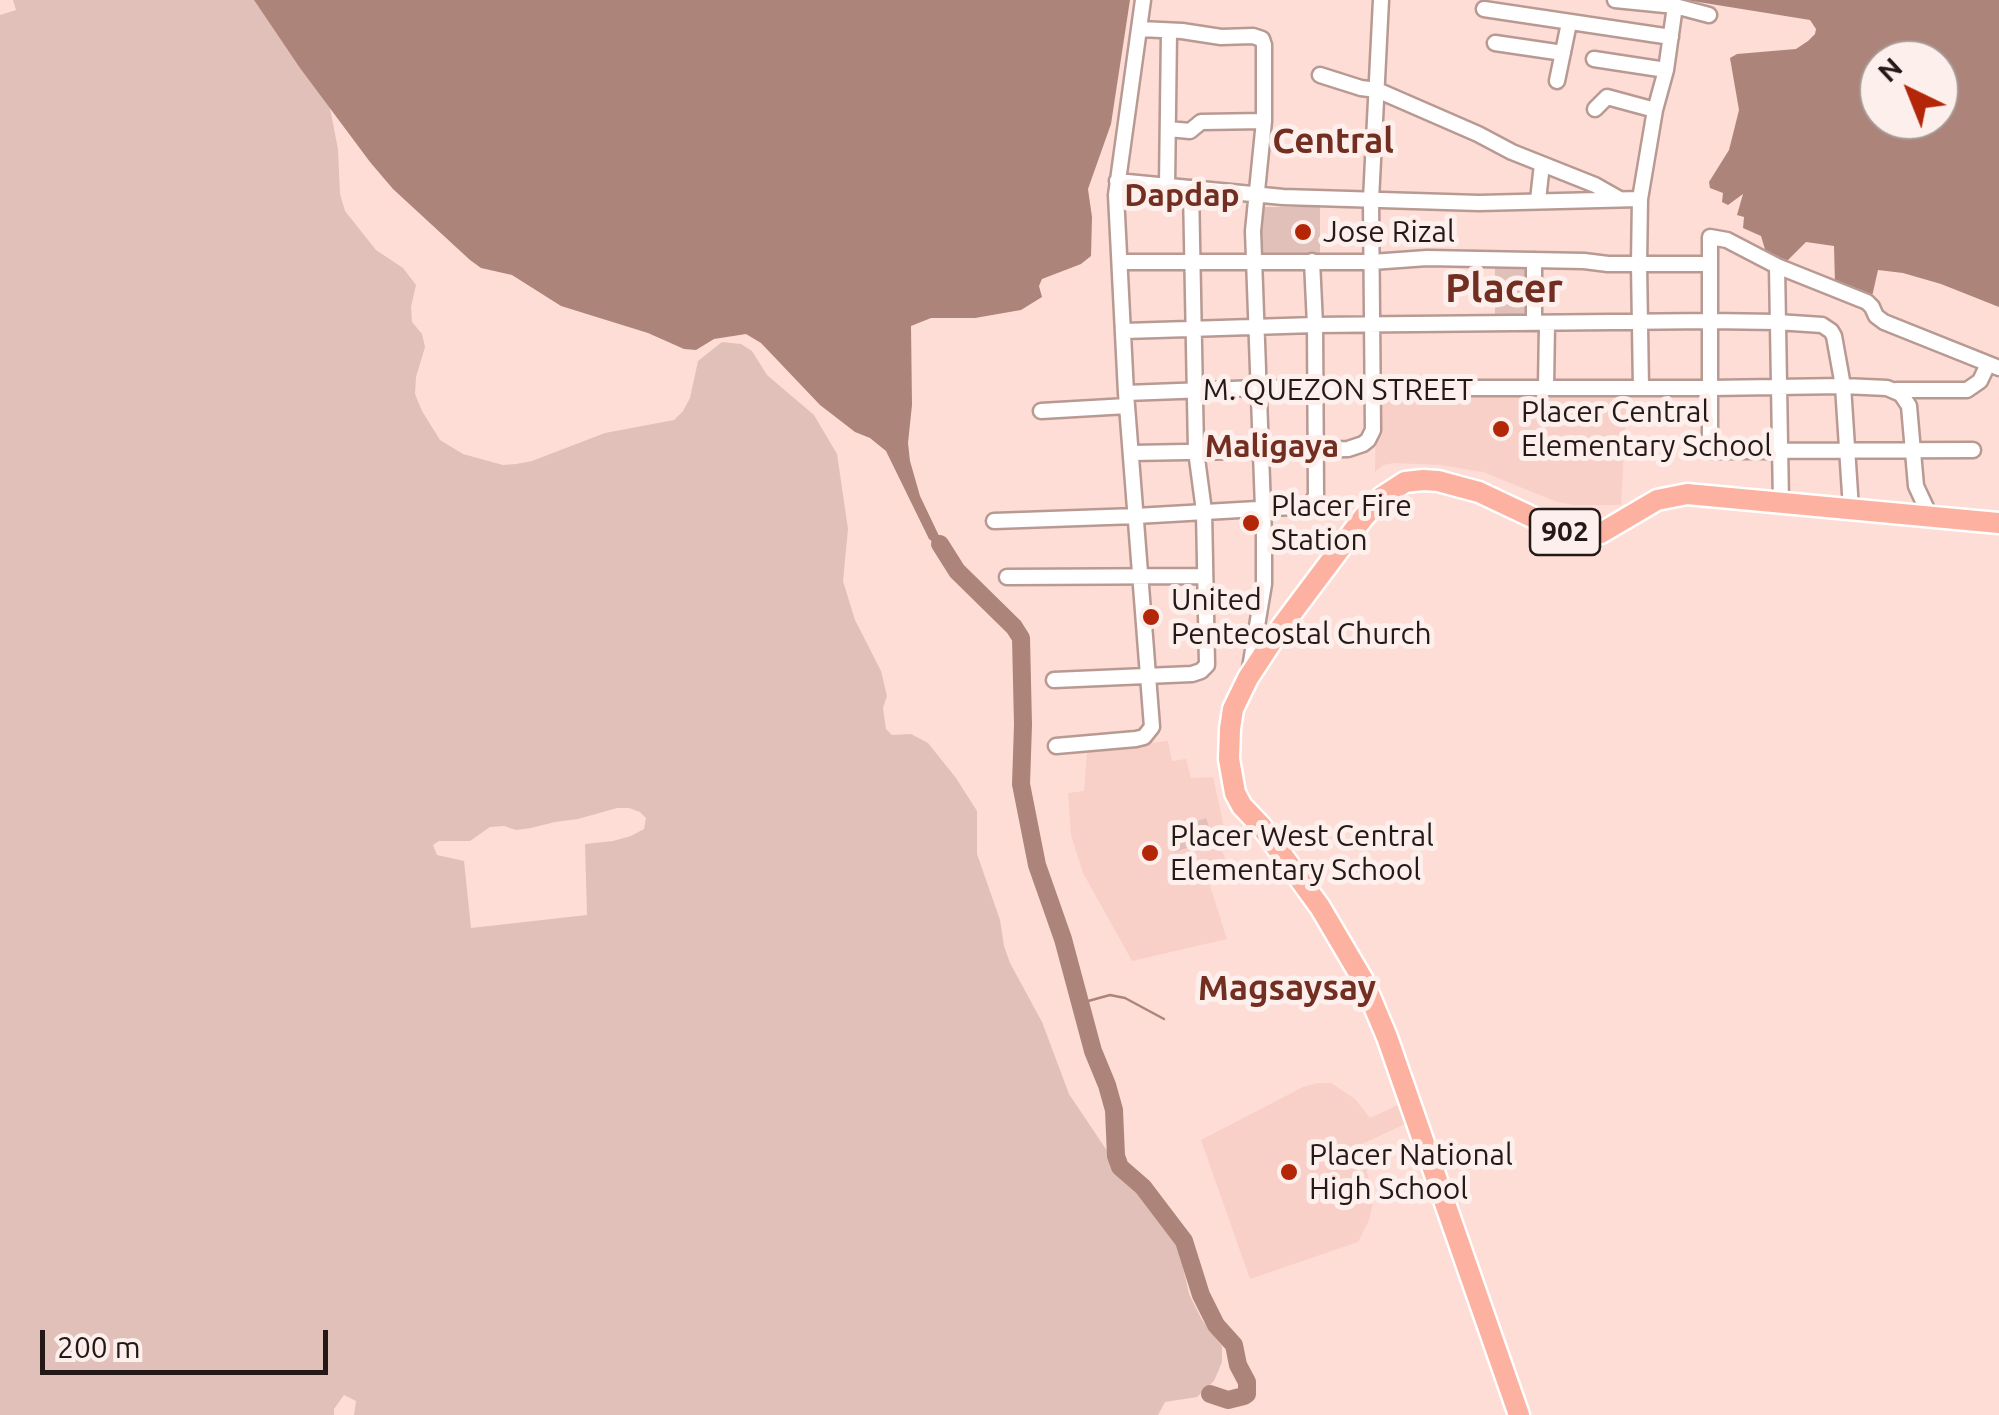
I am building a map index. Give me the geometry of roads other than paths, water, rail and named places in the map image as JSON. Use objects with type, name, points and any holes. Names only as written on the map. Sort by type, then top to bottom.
[{"type":"highway","name":"902","points":[[1519,1415],[1387,1037],[1357,969],[1320,907],[1235,793],[1230,729],[1233,709],[1248,678],[1363,518],[1382,497],[1406,482],[1438,481],[1478,492],[1578,535],[1601,532],[1657,500],[1695,494],[1999,523]]},
{"type":"street","points":[[1056,746],[1136,739],[1148,734],[1152,727],[1117,228],[1117,181],[1142,0]]},
{"type":"street","points":[[1132,453],[1348,449],[1364,444],[1373,430],[1371,200],[1382,0]]},
{"type":"street","points":[[1615,0],[1709,14]]},
{"type":"street","points":[[1641,388],[1640,199],[1675,6]]},
{"type":"street","points":[[1484,9],[1672,37]]},
{"type":"street","points":[[1557,81],[1569,22]]},
{"type":"street","points":[[1140,30],[1253,36],[1262,39],[1264,45],[1264,121],[1254,263],[1264,584],[1248,678]]},
{"type":"street","points":[[1166,186],[1169,32]]},
{"type":"street","points":[[1495,42],[1563,53]]},
{"type":"street","points":[[1594,59],[1666,70]]},
{"type":"street","points":[[1320,75],[1377,90],[1618,198]]},
{"type":"street","points":[[1595,109],[1606,98],[1655,110]]},
{"type":"street","points":[[1168,129],[1190,131],[1201,122],[1264,121]]},
{"type":"street","points":[[1538,200],[1542,164]]},
{"type":"street","points":[[1117,181],[1283,197],[1479,203],[1640,199]]},
{"type":"street","points":[[1054,680],[1192,674],[1206,669],[1204,511],[1196,451],[1192,188]]},
{"type":"street","points":[[1974,450],[1710,451],[1710,237],[1727,240],[1777,266],[1866,302],[1884,322],[1994,366]]},
{"type":"street","points":[[1120,262],[1372,262],[1427,258],[1709,264]]},
{"type":"street","points":[[1534,260],[1546,388]]},
{"type":"street","points":[[994,521],[1309,506],[1316,496],[1312,261]]},
{"type":"street","points":[[1777,266],[1781,502]]},
{"type":"street","points":[[1125,331],[1639,322],[1822,326],[1831,331],[1836,344],[1843,386],[1850,509]]},
{"type":"street","name":"M. QUEZON STREET","points":[[1042,411],[1196,390],[1258,388],[1843,386],[1967,390],[1994,366]]},
{"type":"street","points":[[1896,390],[1909,406],[1918,492],[1930,516]]},
{"type":"street","points":[[1007,577],[1205,576]]},
{"type":"waterway","points":[[940,544],[957,571],[1021,638],[1021,784],[1037,865],[1114,1110],[1120,1167],[1143,1187],[1184,1241],[1201,1295],[1216,1325],[1234,1345],[1247,1382],[1244,1396],[1228,1400],[1210,1394]]},
{"type":"waterway","points":[[1081,1003],[1110,995],[1125,998],[1164,1019]]},
{"type":"place","name":"Jose Rizal","points":[[1303,232]]},
{"type":"place","name":"Placer Central Elementary School","points":[[1501,429]]},
{"type":"place","name":"Placer Fire Station","points":[[1251,523]]},
{"type":"place","name":"United Pentecostal Church","points":[[1151,617]]},
{"type":"place","name":"Placer West Central Elementary School","points":[[1150,853]]},
{"type":"place","name":"Placer National High School","points":[[1289,1172]]},
{"type":"district","name":"Central","points":[[1333,141]]},
{"type":"district","name":"Dapdap","points":[[1182,195]]},
{"type":"district","name":"Placer","points":[[1504,289]]},
{"type":"district","name":"Maligaya","points":[[1272,446]]},
{"type":"district","name":"Magsaysay","points":[[1287,988]]}]
